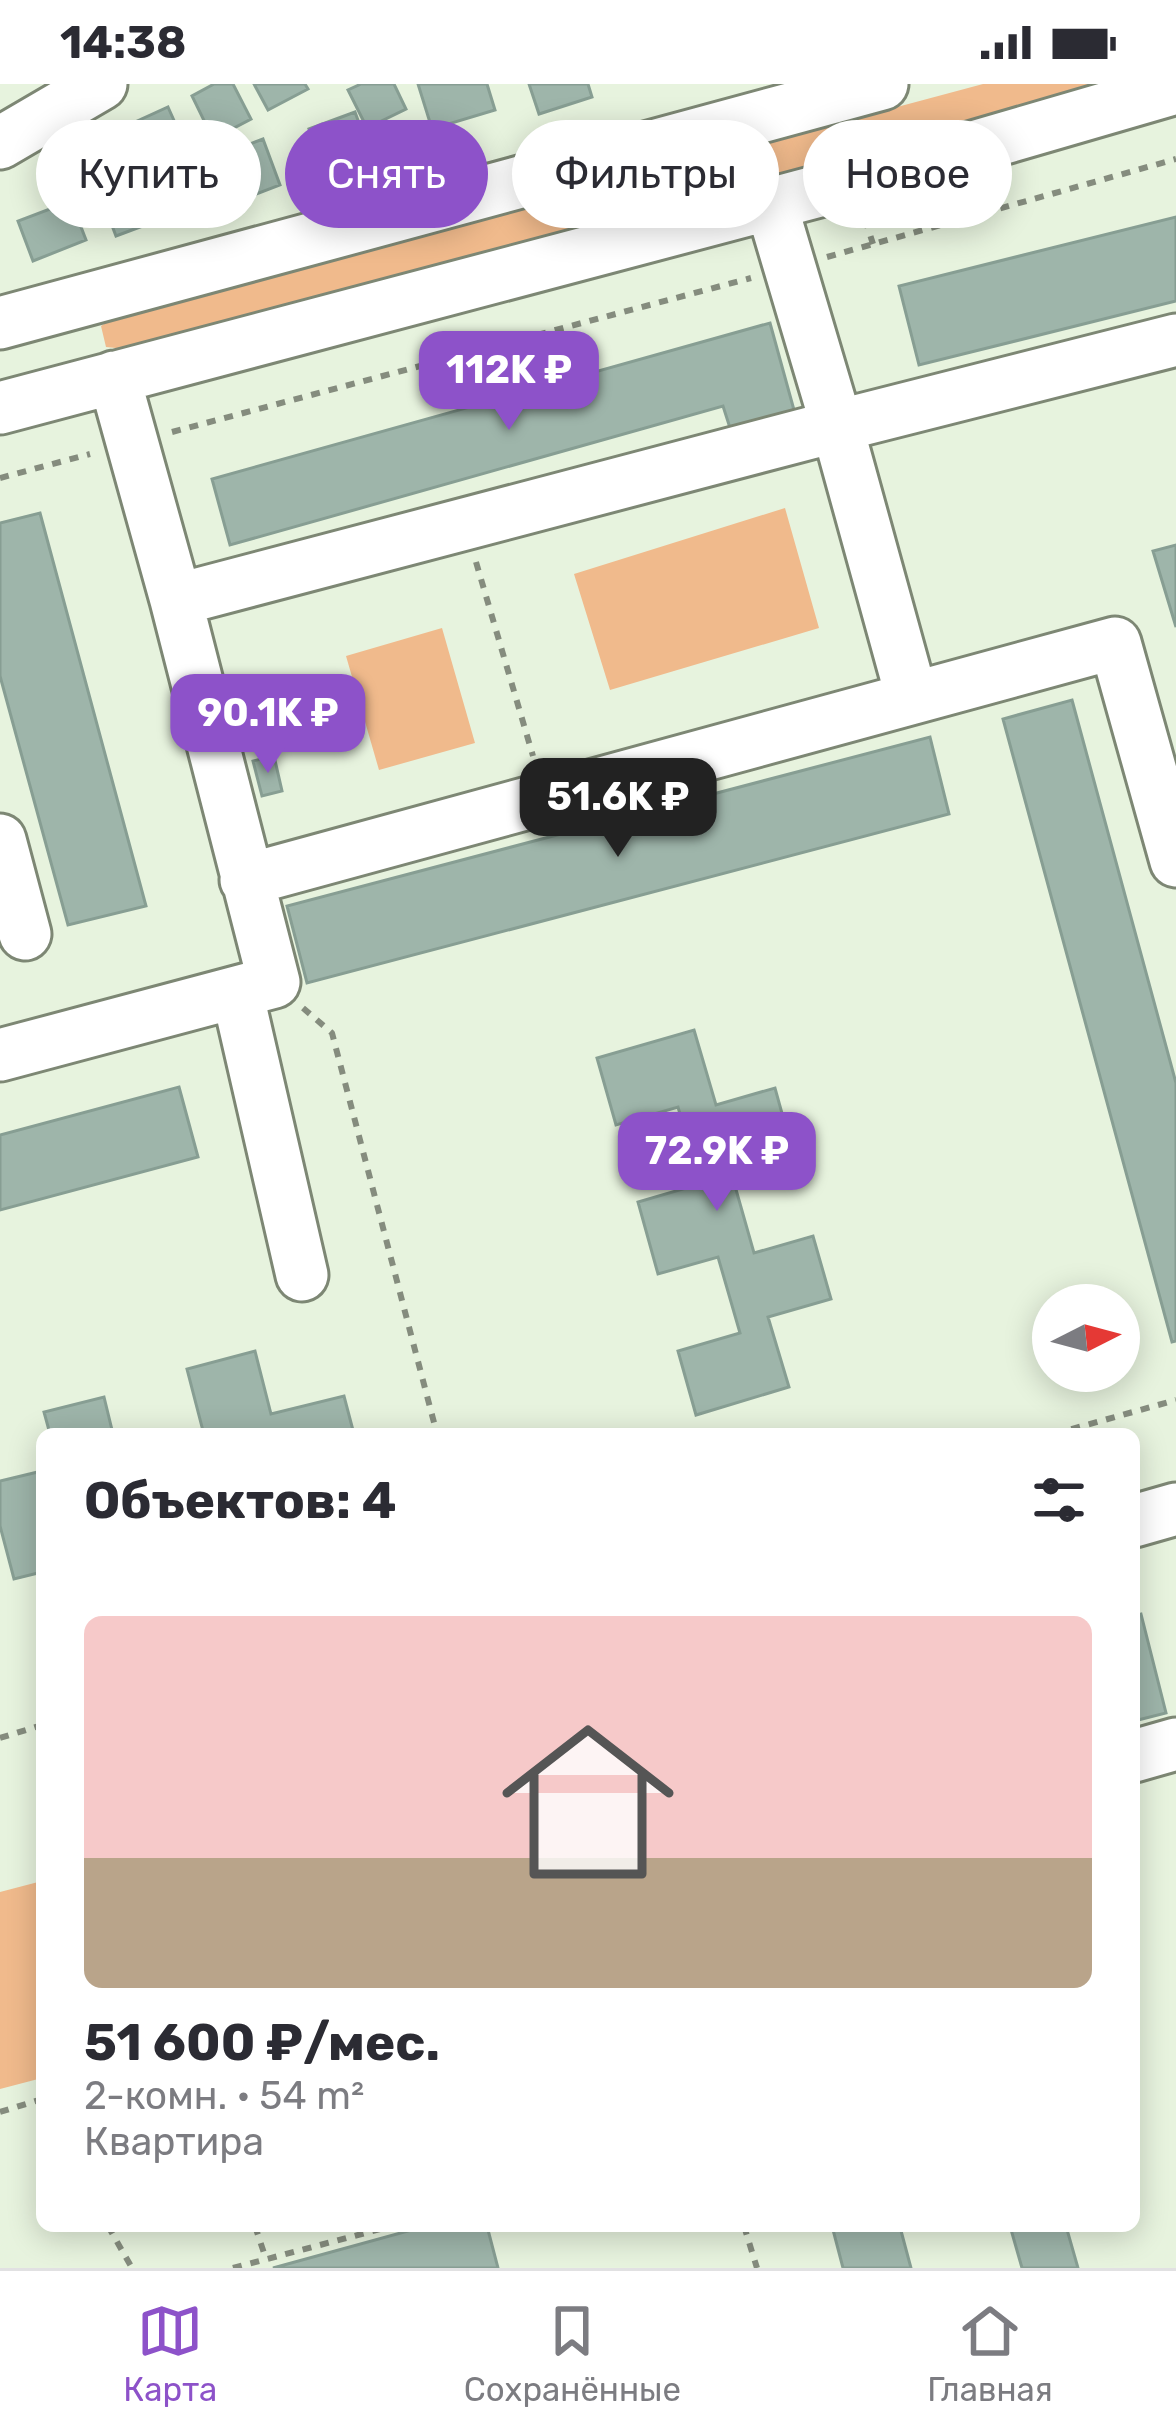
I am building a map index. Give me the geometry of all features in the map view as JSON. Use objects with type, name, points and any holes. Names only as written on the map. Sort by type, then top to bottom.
[{"type":"street","points":[[0,143],[101,84]]},
{"type":"street","points":[[52,394],[14,319],[882,84]]},
{"type":"street","points":[[779,202],[1176,88]]},
{"type":"street","points":[[0,408],[679,228]]},
{"type":"street","points":[[779,228],[912,698]]},
{"type":"street","points":[[176,600],[1176,340]]},
{"type":"street","points":[[114,376],[247,880],[255,987],[302,1275]]},
{"type":"street","points":[[247,880],[1115,643],[1176,862]]},
{"type":"street","points":[[0,840],[25,934]]},
{"type":"street","points":[[0,1055],[255,987]]},
{"type":"street","points":[[1140,1754],[1176,1744]]},
{"type":"path","points":[[0,478],[1176,159]]},
{"type":"path","points":[[465,524],[545,798]]},
{"type":"path","points":[[255,987],[332,1034],[435,1428]]},
{"type":"path","points":[[1076,1428],[1176,1400]]},
{"type":"path","points":[[0,1738],[36,1727]]},
{"type":"path","points":[[0,2112],[36,2104]]},
{"type":"path","points":[[111,2232],[132,2268]]},
{"type":"path","points":[[257,2232],[266,2259]]},
{"type":"path","points":[[232,2268],[369,2232]]},
{"type":"path","points":[[746,2232],[757,2268]]},
{"type":"shaded area","points":[[983,84],[1126,84],[990,120],[848,120]]},
{"type":"shaded area","points":[[803,132],[803,170],[779,176],[779,139]]},
{"type":"shaded area","points":[[512,210],[512,228],[583,228],[126,349],[106,347],[101,326],[116,316],[445,228],[488,228],[488,216]]},
{"type":"shaded area","points":[[785,508],[819,628],[610,690],[574,574]]},
{"type":"shaded area","points":[[442,628],[475,743],[379,770],[346,656]]},
{"type":"shaded area","points":[[36,1883],[36,2080],[0,2089],[0,1892]]},
{"type":"building","points":[[214,84],[233,84],[251,119],[204,120],[192,96]]},
{"type":"building","points":[[254,84],[305,84],[308,89],[268,110]]},
{"type":"building","points":[[361,84],[394,84],[406,109],[383,120],[363,120],[348,90]]},
{"type":"building","points":[[418,84],[487,84],[495,110],[462,120],[429,120]]},
{"type":"building","points":[[529,84],[588,84],[592,97],[539,114]]},
{"type":"building","points":[[168,107],[174,120],[140,120]]},
{"type":"building","points":[[355,112],[358,120],[333,120]]},
{"type":"building","points":[[261,140],[280,185],[261,192]]},
{"type":"building","points":[[36,214],[36,228],[81,228],[86,240],[33,261],[18,221]]},
{"type":"building","points":[[1176,217],[1176,301],[919,365],[899,286]]},
{"type":"building","points":[[113,228],[137,228],[116,236]]},
{"type":"building","points":[[770,323],[794,410],[730,428],[723,406],[230,545],[212,479]]},
{"type":"building","points":[[40,513],[146,906],[68,925],[0,676],[0,523]]},
{"type":"building","points":[[1176,545],[1176,627],[1153,551]]},
{"type":"building","points":[[1072,700],[1176,1083],[1176,1341],[1172,1342],[1003,719]]},
{"type":"building","points":[[930,737],[949,814],[307,983],[287,906]]},
{"type":"building","points":[[274,756],[282,791],[262,796],[253,761]]},
{"type":"building","points":[[694,1030],[716,1105],[775,1088],[793,1153],[731,1172],[754,1253],[813,1236],[831,1299],[768,1317],[789,1387],[696,1415],[678,1351],[740,1333],[718,1257],[658,1274],[638,1202],[700,1184],[678,1107],[616,1125],[597,1058]]},
{"type":"building","points":[[179,1087],[198,1157],[0,1210],[0,1135]]},
{"type":"building","points":[[255,1351],[271,1414],[344,1396],[352,1428],[202,1428],[187,1369]]},
{"type":"building","points":[[104,1397],[112,1428],[48,1428],[44,1412]]},
{"type":"building","points":[[36,1472],[36,1574],[14,1579],[0,1526],[0,1481]]},
{"type":"building","points":[[1140,1614],[1166,1713],[1140,1720]]},
{"type":"building","points":[[404,2232],[489,2232],[498,2268],[273,2268]]},
{"type":"building","points":[[834,2232],[901,2232],[911,2268],[843,2268]]},
{"type":"building","points":[[1012,2232],[1068,2232],[1078,2268],[1022,2268]]}]
